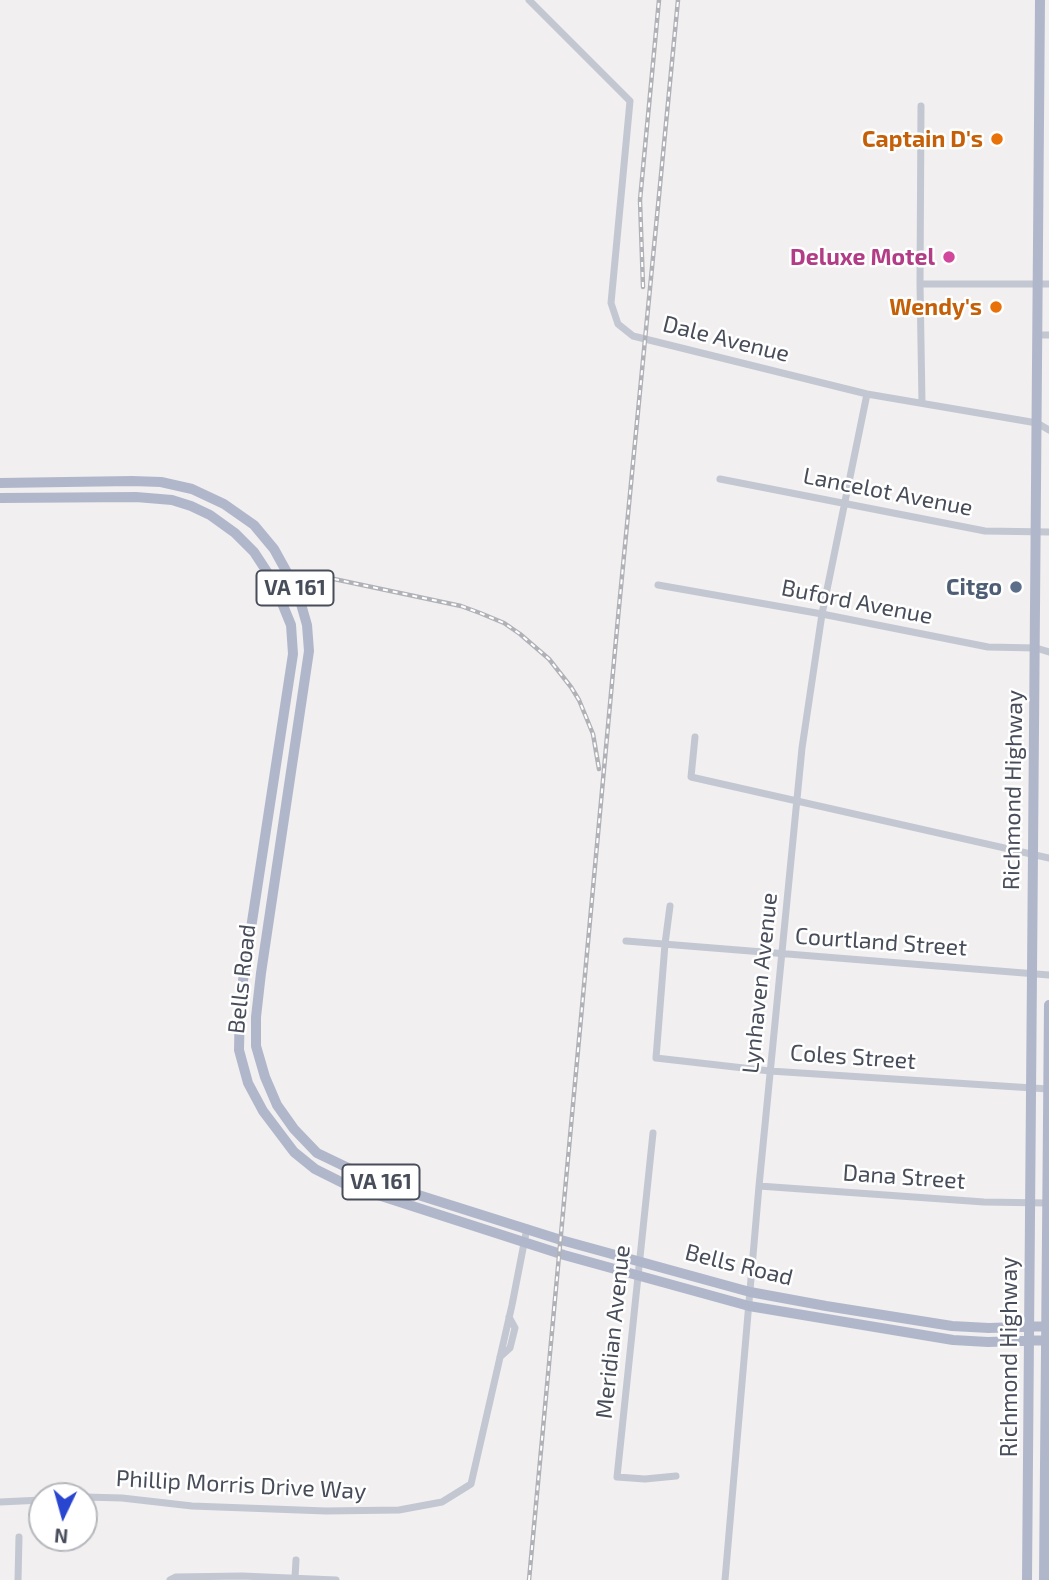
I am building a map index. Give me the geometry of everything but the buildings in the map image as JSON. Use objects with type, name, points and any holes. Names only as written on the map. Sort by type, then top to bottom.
[{"type":"main road","name":"Richmond Highway","points":[[1027,1580],[1037,423],[1044,284],[1044,110],[1040,0]]},
{"type":"main road","points":[[66,482],[67,497]]},
{"type":"main road","name":"Bells Road","points":[[0,483],[160,482],[192,489],[224,504],[254,525],[274,549],[299,597],[307,625],[309,651],[268,922],[256,1017],[256,1046],[276,1105],[317,1153],[367,1177],[410,1192],[565,1241],[750,1292],[940,1325],[977,1328],[1048,1326]]},
{"type":"main road","name":"Bells Road","points":[[0,498],[136,497],[172,500],[210,514],[235,533],[254,552],[273,581],[291,625],[293,654],[240,1000],[239,1050],[248,1083],[263,1111],[295,1152],[315,1169],[347,1185],[564,1255],[749,1306],[953,1340],[1048,1340]]},
{"type":"main road","points":[[284,717],[299,719]]},
{"type":"main road","points":[[253,919],[268,922]]},
{"type":"main road","name":"Richmond Highway","points":[[1044,1580],[1049,1005]]},
{"type":"main road","points":[[404,1203],[410,1192]]},
{"type":"street","name":"Dale Avenue","points":[[529,0],[630,101],[611,303],[618,324],[633,336],[867,394],[1037,423],[1049,430]]},
{"type":"street","points":[[921,106],[922,403]]},
{"type":"street","points":[[920,284],[1044,284]]},
{"type":"street","name":"Lynhaven Avenue","points":[[725,1580],[759,1186],[802,748],[822,614],[867,394]]},
{"type":"street","name":"Lancelot Avenue","points":[[720,478],[985,531],[1049,532]]},
{"type":"street","name":"Buford Avenue","points":[[658,585],[988,647],[1036,648],[1049,652]]},
{"type":"street","points":[[695,737],[691,777],[1049,858]]},
{"type":"street","points":[[665,944],[670,906]]},
{"type":"street","name":"Courtland Street","points":[[626,941],[1049,975]]},
{"type":"street","name":"Coles Street","points":[[665,944],[656,1058],[770,1071],[1048,1089]]},
{"type":"street","name":"Meridian Avenue","points":[[653,1133],[617,1478],[676,1476]]},
{"type":"street","name":"Dana Street","points":[[759,1186],[984,1202],[1047,1203]]},
{"type":"street","name":"Phillip Morris Drive Way","points":[[98,1497],[192,1506],[327,1511],[399,1510],[442,1502],[471,1484],[500,1358],[510,1348],[515,1328],[509,1317],[527,1228]]},
{"type":"street","points":[[0,1502],[28,1501]]},
{"type":"street","points":[[18,1580],[19,1537]]},
{"type":"street","points":[[295,1578],[296,1560]]},
{"type":"street","points":[[173,1578],[336,1580]]},
{"type":"railway","points":[[643,287],[640,200],[659,0]]},
{"type":"railway","points":[[529,1580],[678,0]]},
{"type":"railway","points":[[334,579],[461,606],[504,623],[520,634],[549,659],[579,700],[593,734],[599,769]]},
{"type":"place","name":"Captain D's","points":[[997,139]]},
{"type":"place","name":"Deluxe Motel","points":[[949,257]]},
{"type":"place","name":"Wendy's","points":[[996,307]]},
{"type":"place","name":"Citgo","points":[[1016,587]]}]
